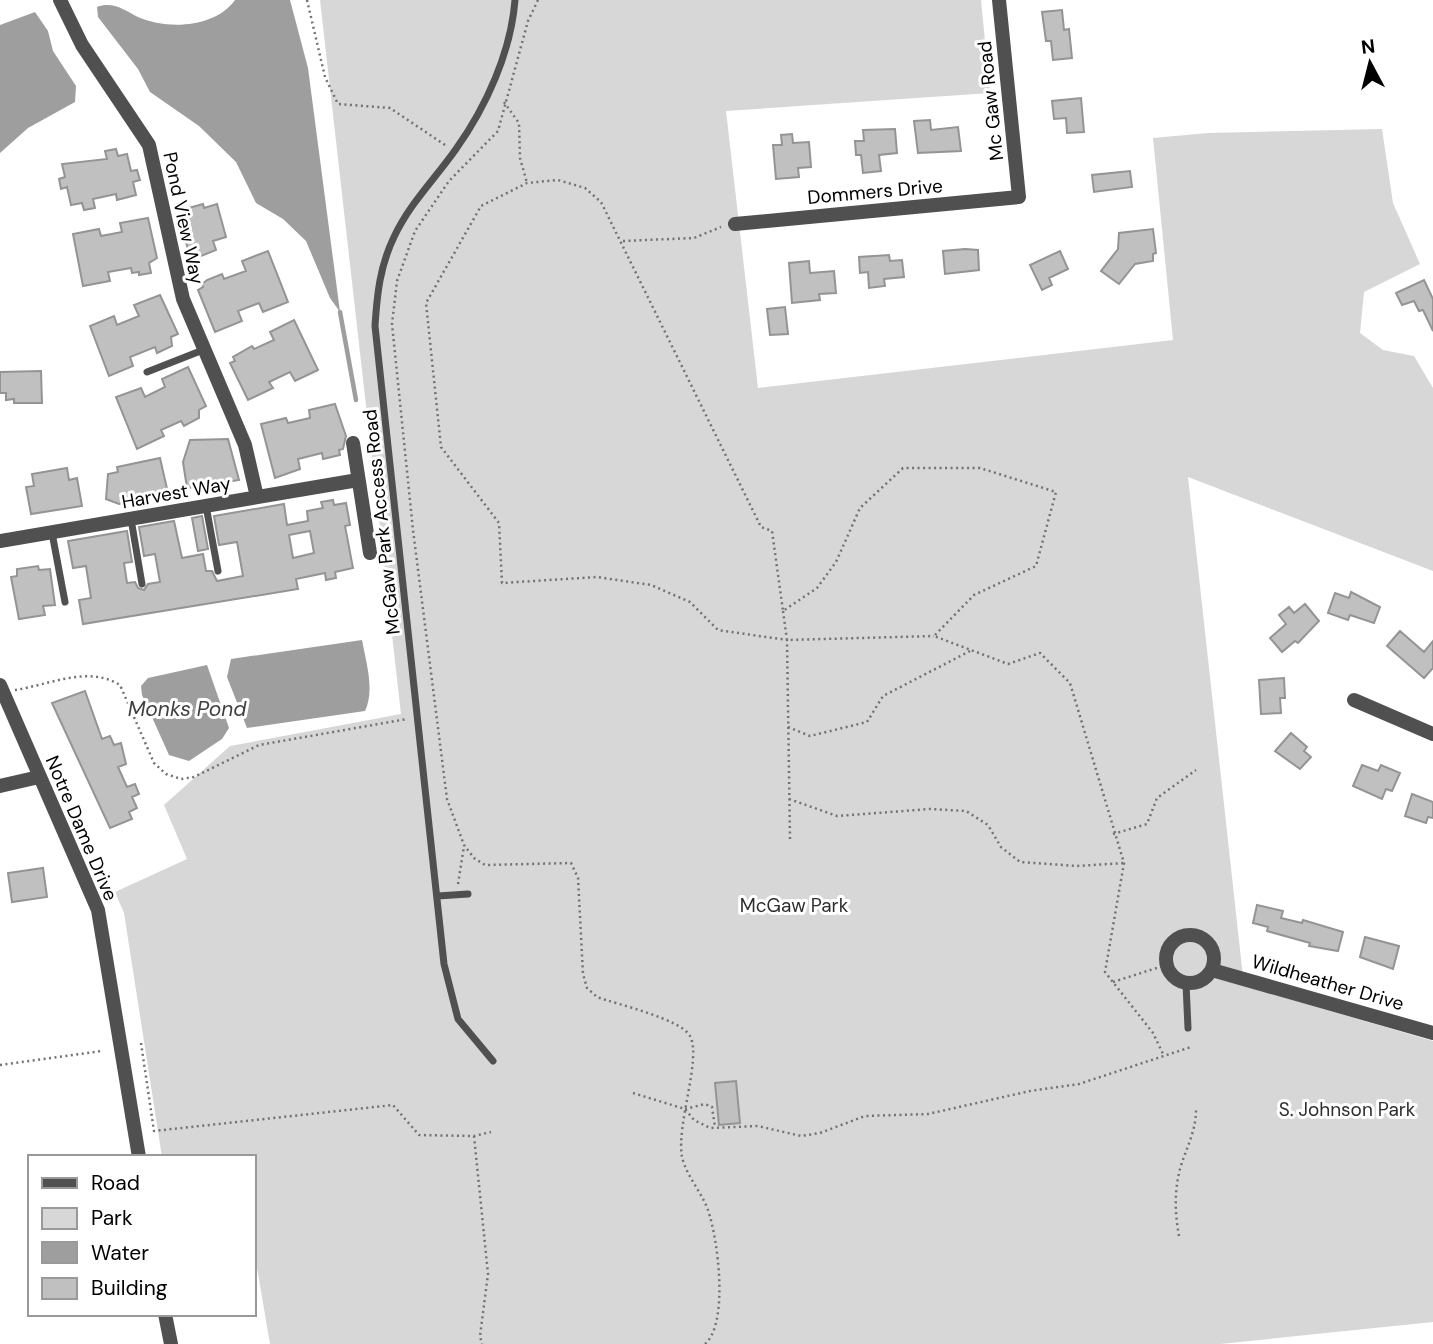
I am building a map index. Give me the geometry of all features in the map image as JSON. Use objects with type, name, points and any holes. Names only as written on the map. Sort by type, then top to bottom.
[{"type":"street","name":"Pond View Way","points":[[60,0],[82,45],[149,145],[174,266],[203,350],[245,445],[257,497]]},
{"type":"street","name":"Mc Gaw Road","points":[[999,0],[1019,197]]},
{"type":"street","name":"Dommers Drive","points":[[735,224],[1019,197]]},
{"type":"street","points":[[353,443],[370,554]]},
{"type":"street","name":"Harvest Way","points":[[0,541],[358,480]]},
{"type":"street","name":"Notre Dame Drive","points":[[6,688],[39,776],[98,910],[139,1155]]},
{"type":"street","points":[[1354,701],[1433,734]]},
{"type":"street","points":[[0,786],[39,776]]},
{"type":"street","points":[[1197,936],[1210,946],[1214,953],[1212,970],[1202,981],[1186,984],[1173,978],[1166,965],[1166,956],[1173,942],[1180,937],[1197,936]]},
{"type":"street","name":"Wildheather Drive","points":[[1212,970],[1433,1033]]},
{"type":"street","points":[[166,1316],[171,1344]]},
{"type":"lane","name":"McGaw Park Access Road","points":[[493,1061],[458,1019],[447,987],[375,326],[378,284],[394,237],[410,208],[474,123],[498,68],[515,0]]},
{"type":"lane","points":[[147,372],[203,350]]},
{"type":"lane","points":[[206,506],[218,571]]},
{"type":"lane","points":[[131,519],[142,584]]},
{"type":"lane","points":[[52,533],[65,602]]},
{"type":"lane","points":[[438,896],[468,894]]},
{"type":"lane","points":[[1186,984],[1188,1028]]},
{"type":"path","points":[[307,0],[326,78],[338,104],[390,108],[468,161]]},
{"type":"path","points":[[538,0],[528,21],[503,102],[498,131],[468,161],[432,204],[415,231],[397,281],[392,324],[405,461],[447,799],[464,845],[474,859],[485,865],[561,861],[575,866],[578,878],[583,974],[587,988],[597,997],[678,1025],[690,1036],[692,1052],[681,1125],[682,1155],[688,1175],[706,1206],[716,1256],[718,1323],[705,1344]]},
{"type":"path","points":[[503,102],[519,124],[520,158],[527,183]]},
{"type":"path","points":[[790,839],[787,640],[772,531],[761,527],[623,241],[601,202],[585,188],[558,180],[527,183],[481,206],[426,303],[441,447],[499,523],[502,583],[597,577],[651,585],[690,602],[718,630],[787,640],[934,636],[1008,664],[1040,653],[1069,683],[1124,863],[1105,972],[1153,1033],[1164,1056]]},
{"type":"path","points":[[623,241],[695,238],[712,229],[735,224]]},
{"type":"path","points":[[391,463],[405,461]]},
{"type":"path","points":[[783,611],[817,588],[836,562],[860,508],[903,468],[980,468],[1056,492],[1036,566],[974,595],[934,636]]},
{"type":"path","points":[[788,727],[810,736],[867,722],[883,696],[972,650]]},
{"type":"path","points":[[6,688],[82,676],[108,678],[120,685],[154,763],[166,774],[187,779],[259,745],[407,719]]},
{"type":"path","points":[[1114,834],[1147,824],[1157,797],[1196,771]]},
{"type":"path","points":[[789,799],[837,816],[930,809],[966,811],[988,825],[1001,847],[1020,862],[1077,866],[1124,863]]},
{"type":"path","points":[[457,895],[464,845]]},
{"type":"path","points":[[1113,982],[1166,965]]},
{"type":"path","points":[[141,1043],[154,1131],[393,1105],[419,1135],[474,1136],[491,1132]]},
{"type":"path","points":[[633,1093],[685,1109],[701,1126],[758,1126],[801,1136],[820,1133],[865,1116],[928,1114],[1030,1091],[1079,1084],[1191,1047]]},
{"type":"path","points":[[0,1065],[101,1051]]},
{"type":"path","points":[[685,1109],[705,1104],[712,1107],[715,1128]]},
{"type":"path","points":[[1179,1236],[1175,1210],[1177,1186],[1180,1169],[1196,1129],[1196,1110]]},
{"type":"path","points":[[474,1136],[488,1273],[480,1336],[482,1344]]},
{"type":"green space","name":"McGaw Park","points":[[320,0],[981,0],[990,93],[726,111],[758,388],[1173,340],[1153,138],[1208,133],[1382,129],[1393,203],[1420,264],[1364,292],[1360,333],[1383,350],[1414,356],[1433,388],[1433,571],[1188,477],[1244,986],[1433,1041],[1433,1322],[1220,1344],[270,1344],[256,1262],[256,1155],[162,1155],[124,913],[115,892],[187,859],[164,805],[230,746],[401,714]]},
{"type":"water","points":[[235,0],[290,0],[308,68],[340,312],[330,298],[306,241],[283,219],[256,203],[236,162],[199,126],[150,92],[138,69],[98,17],[97,7],[113,6],[150,21],[176,25],[203,21],[215,16]]},
{"type":"water","points":[[35,12],[48,31],[53,51],[76,86],[75,102],[28,128],[0,153],[0,25]]},
{"type":"water","points":[[362,640],[370,685],[365,711],[247,728],[227,677],[231,659]]},
{"type":"water","name":"Monks Pond","points":[[207,665],[229,728],[222,739],[189,761],[169,755],[142,695],[141,686],[148,678]]},
{"type":"building","points":[[1062,10],[1064,30],[1069,29],[1072,58],[1053,60],[1051,41],[1046,41],[1042,12]]},
{"type":"building","points":[[1081,98],[1084,132],[1067,133],[1066,118],[1054,119],[1052,101]]},
{"type":"building","points":[[930,120],[931,130],[958,127],[961,151],[918,153],[914,121]]},
{"type":"building","points":[[895,129],[897,153],[879,155],[881,171],[863,173],[861,155],[856,155],[855,141],[864,141],[863,130]]},
{"type":"building","points":[[792,134],[793,143],[809,142],[811,167],[798,168],[799,177],[776,179],[773,145],[782,145],[781,135]]},
{"type":"building","points":[[116,149],[118,156],[127,154],[131,171],[137,170],[140,180],[133,182],[136,195],[117,200],[116,194],[93,199],[95,208],[84,210],[82,203],[71,205],[67,187],[61,189],[59,179],[65,177],[62,164],[107,159],[105,151]]},
{"type":"building","points":[[1130,171],[1132,187],[1094,192],[1092,175]]},
{"type":"building","points":[[203,204],[204,208],[217,204],[226,237],[213,241],[216,250],[191,260],[179,218],[184,217],[185,209]]},
{"type":"building","points":[[148,218],[157,258],[149,263],[151,273],[139,275],[139,272],[132,273],[131,268],[108,272],[110,281],[83,286],[73,234],[99,229],[101,236],[122,232],[120,223]]},
{"type":"building","points":[[1153,229],[1156,253],[1153,254],[1153,261],[1135,264],[1119,284],[1101,271],[1118,249],[1119,233]]},
{"type":"building","points":[[978,250],[979,270],[945,274],[943,251]]},
{"type":"building","points":[[268,251],[288,302],[263,312],[259,303],[238,311],[242,321],[215,332],[198,290],[207,280],[222,274],[224,279],[246,271],[242,261]]},
{"type":"building","points":[[1060,251],[1068,269],[1049,278],[1052,285],[1042,290],[1030,265]]},
{"type":"building","points":[[889,255],[890,261],[902,260],[904,277],[884,279],[885,286],[869,288],[868,272],[860,273],[859,257]]},
{"type":"building","points":[[809,261],[810,273],[834,271],[836,293],[819,294],[820,300],[792,303],[789,263]]},
{"type":"building","points":[[1424,280],[1433,299],[1433,331],[1423,310],[1419,311],[1414,301],[1402,305],[1396,293]]},
{"type":"building","points":[[160,295],[178,334],[171,337],[172,346],[157,353],[155,347],[130,357],[133,366],[109,376],[90,326],[114,316],[117,325],[139,316],[134,305]]},
{"type":"building","points":[[785,307],[788,334],[770,335],[767,309]]},
{"type":"building","points":[[294,320],[318,370],[295,381],[290,372],[269,382],[273,388],[248,400],[230,363],[235,361],[233,357],[252,346],[254,349],[274,340],[270,332]]},
{"type":"building","points":[[188,367],[206,406],[199,410],[199,418],[184,426],[181,421],[161,430],[164,436],[137,449],[116,397],[141,388],[145,397],[165,387],[162,379]]},
{"type":"building","points":[[41,371],[42,403],[14,403],[14,399],[6,400],[6,393],[0,393],[0,372]]},
{"type":"building","points":[[335,404],[346,436],[343,449],[339,450],[340,455],[323,459],[322,453],[298,459],[300,469],[275,478],[261,424],[286,418],[288,423],[310,418],[309,410]]},
{"type":"building","points":[[228,439],[239,480],[187,488],[183,462],[190,440]]},
{"type":"building","points":[[160,458],[168,493],[119,504],[106,499],[108,474],[118,472],[117,467]]},
{"type":"building","points":[[67,468],[69,480],[77,478],[82,506],[31,514],[26,487],[34,486],[32,474]]},
{"type":"building","points":[[333,500],[334,505],[346,503],[350,525],[345,526],[353,568],[335,572],[336,578],[326,580],[325,573],[296,579],[298,589],[83,624],[79,600],[91,598],[86,566],[73,568],[68,541],[127,531],[132,562],[124,563],[127,583],[135,582],[138,588],[144,590],[148,584],[160,582],[155,554],[144,556],[139,527],[174,521],[182,558],[203,554],[206,571],[212,571],[217,581],[243,576],[237,542],[219,545],[214,516],[284,504],[287,525],[308,521],[307,511],[323,508],[321,502]],"holes":[[[310,531],[314,553],[293,558],[289,535]]]},
{"type":"building","points":[[202,516],[208,549],[198,551],[192,518]]},
{"type":"building","points":[[38,566],[39,570],[50,569],[55,605],[43,606],[45,615],[19,619],[11,577],[17,576],[17,569]]},
{"type":"building","points":[[1351,592],[1380,607],[1374,623],[1350,615],[1348,620],[1328,613],[1335,593],[1349,598]]},
{"type":"building","points":[[1305,604],[1319,621],[1298,643],[1295,641],[1282,652],[1270,638],[1286,624],[1279,615],[1289,607],[1294,613]]},
{"type":"building","points":[[1400,631],[1424,652],[1433,641],[1433,668],[1424,678],[1387,646]]},
{"type":"building","points":[[1284,678],[1285,698],[1280,698],[1281,713],[1261,714],[1259,680]]},
{"type":"building","points":[[85,691],[102,739],[110,736],[114,745],[121,743],[126,764],[118,767],[127,787],[135,784],[139,794],[132,797],[137,808],[129,812],[132,819],[110,828],[52,703]]},
{"type":"building","points":[[1291,733],[1307,747],[1304,751],[1311,757],[1300,769],[1275,751]]},
{"type":"building","points":[[1362,765],[1378,771],[1381,765],[1400,773],[1392,791],[1386,789],[1382,799],[1353,786]]},
{"type":"building","points":[[1412,794],[1433,802],[1433,818],[1428,817],[1426,823],[1405,816]]},
{"type":"building","points":[[43,868],[47,897],[12,902],[8,873]]},
{"type":"building","points":[[1257,905],[1283,911],[1281,918],[1302,923],[1303,920],[1343,932],[1338,951],[1309,946],[1310,943],[1267,931],[1268,927],[1253,923]]},
{"type":"building","points":[[1365,937],[1399,946],[1393,969],[1360,957]]},
{"type":"building","points":[[736,1081],[740,1123],[719,1125],[715,1083]]},
{"type":"waterway","points":[[340,312],[356,400]]},
{"type":"park label","name":"S. Johnson Park","points":[[1347,1109]]}]
